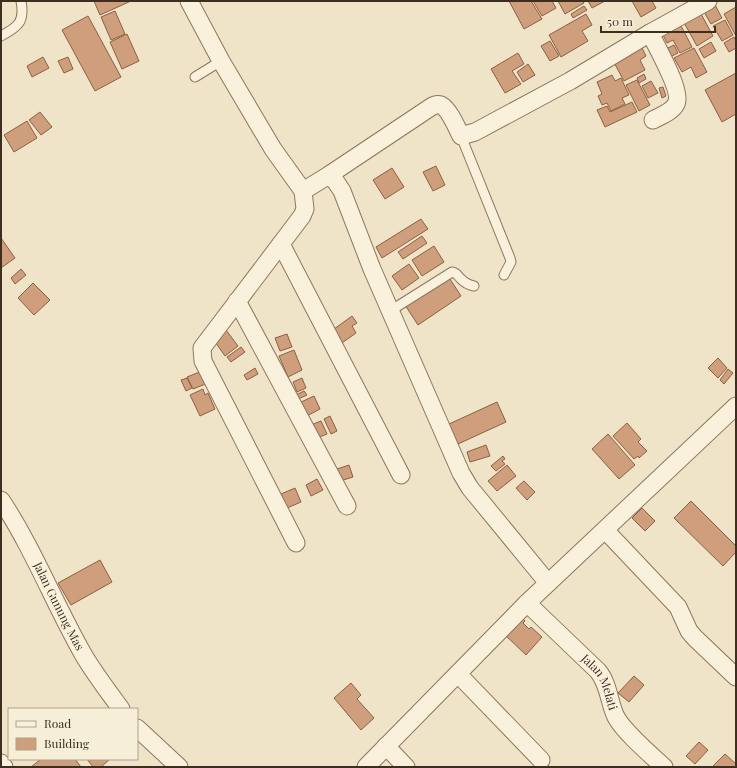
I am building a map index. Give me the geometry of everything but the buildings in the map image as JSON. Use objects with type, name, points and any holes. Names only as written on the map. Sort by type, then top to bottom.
[{"type":"street","points":[[189,1],[221,61],[272,149],[303,191],[305,209],[302,216],[202,348],[203,361],[296,543]]},
{"type":"street","points":[[303,191],[437,104],[441,105],[447,110],[461,136],[475,132],[570,81],[700,3]]},
{"type":"street","points":[[650,33],[675,86],[678,101],[672,110],[653,120]]},
{"type":"street","points":[[329,175],[342,190],[372,270],[461,473],[470,488],[548,583]]},
{"type":"street","points":[[281,244],[401,474]]},
{"type":"street","points":[[237,301],[347,506]]},
{"type":"street","points":[[366,767],[527,603],[736,406]]},
{"type":"street","name":"Jalan Gunung Mas","points":[[1,500],[15,521],[112,706]]},
{"type":"street","points":[[605,530],[678,607],[689,631],[695,638],[736,677]]},
{"type":"street","name":"Jalan Melati","points":[[527,603],[602,675],[616,717],[627,731],[664,767]]},
{"type":"street","points":[[458,674],[541,760]]},
{"type":"street","points":[[138,729],[179,767]]},
{"type":"street","points":[[386,746],[406,767]]},
{"type":"street","points":[[1,763],[4,767]]},
{"type":"lane","points":[[1,36],[15,29],[21,21],[21,1]]},
{"type":"lane","points":[[195,77],[221,61]]},
{"type":"lane","points":[[461,136],[510,258],[511,262],[504,275]]},
{"type":"lane","points":[[390,311],[452,272],[456,273],[468,284],[474,286]]}]
